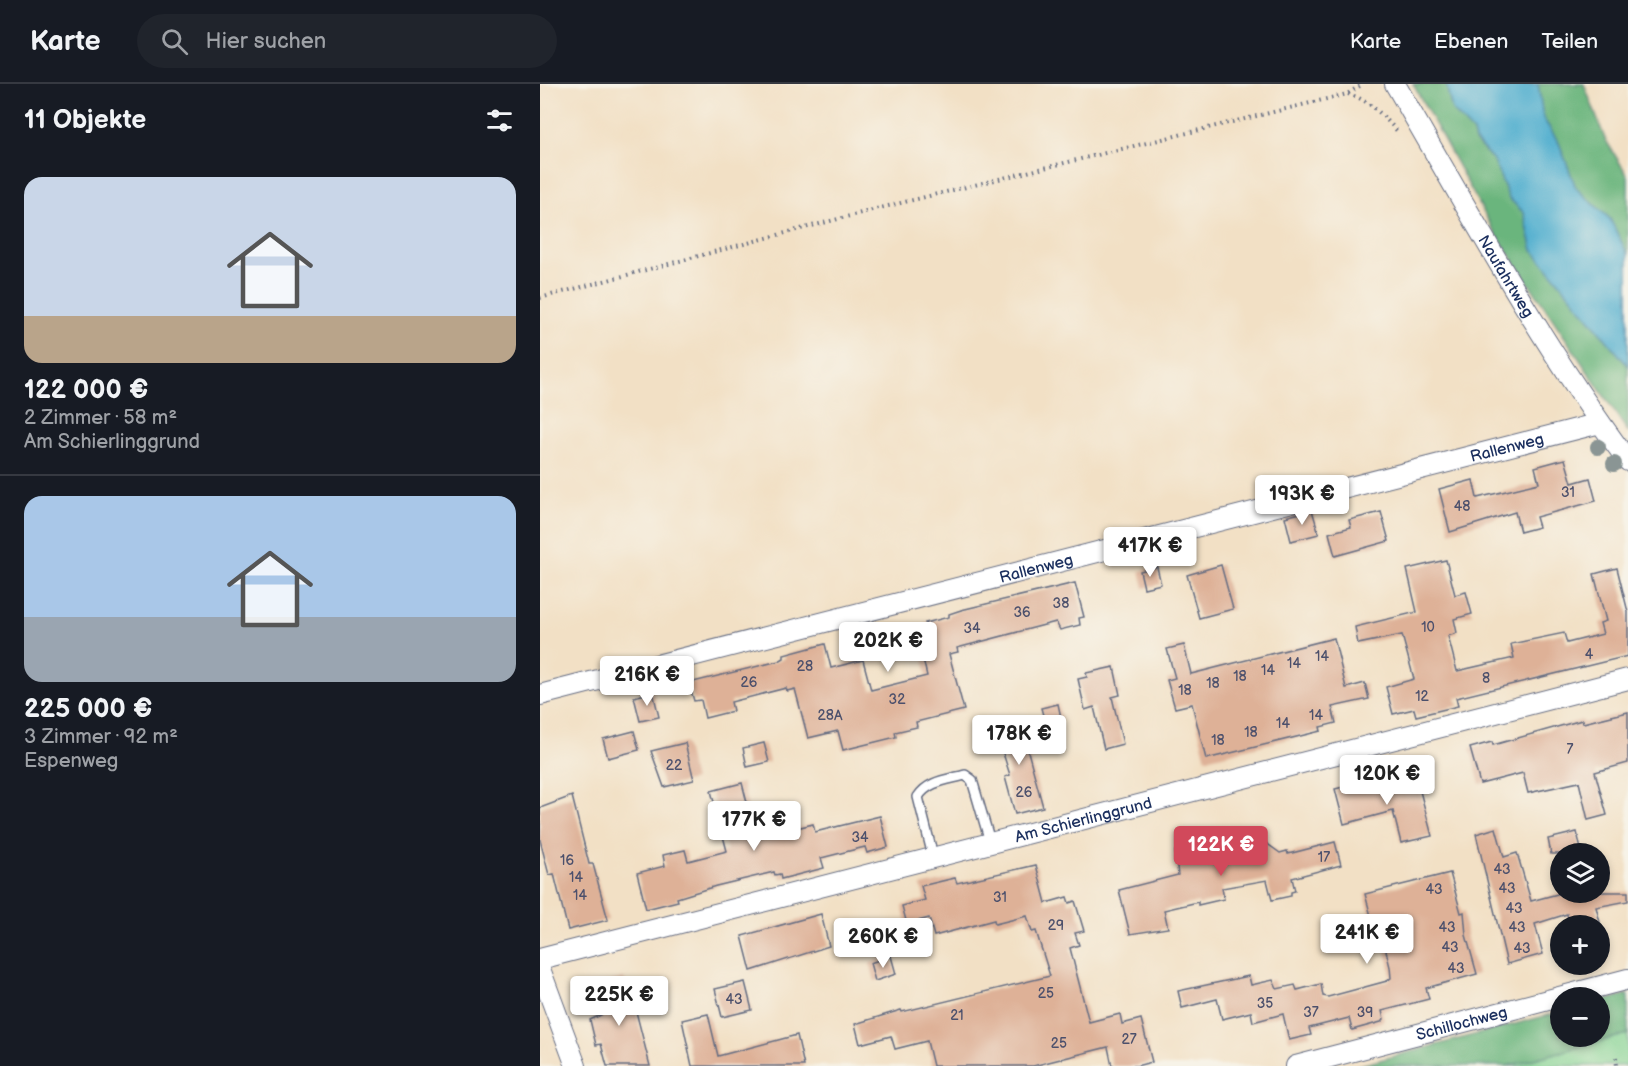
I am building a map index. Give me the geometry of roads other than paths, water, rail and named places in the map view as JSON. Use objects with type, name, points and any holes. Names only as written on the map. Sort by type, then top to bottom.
[{"type":"street","name":"Naufahrtweg","points":[[1395,84],[1486,241],[1600,423],[1628,461]]},
{"type":"street","name":"Rallenweg","points":[[540,695],[1600,423]]},
{"type":"street","name":"Am Schierlinggrund","points":[[540,959],[934,860],[1628,679]]},
{"type":"street","points":[[540,969],[576,1066]]},
{"type":"street","name":"Schillochweg","points":[[1296,1066],[1628,979]]},
{"type":"lane","points":[[934,860],[918,797],[930,784],[965,776],[972,780],[991,845]]},
{"type":"water","points":[[1446,84],[1538,84],[1543,118],[1559,143],[1576,188],[1610,219],[1628,255],[1628,366],[1533,250],[1524,213],[1509,198],[1494,161],[1475,140],[1473,132],[1452,110]]}]
